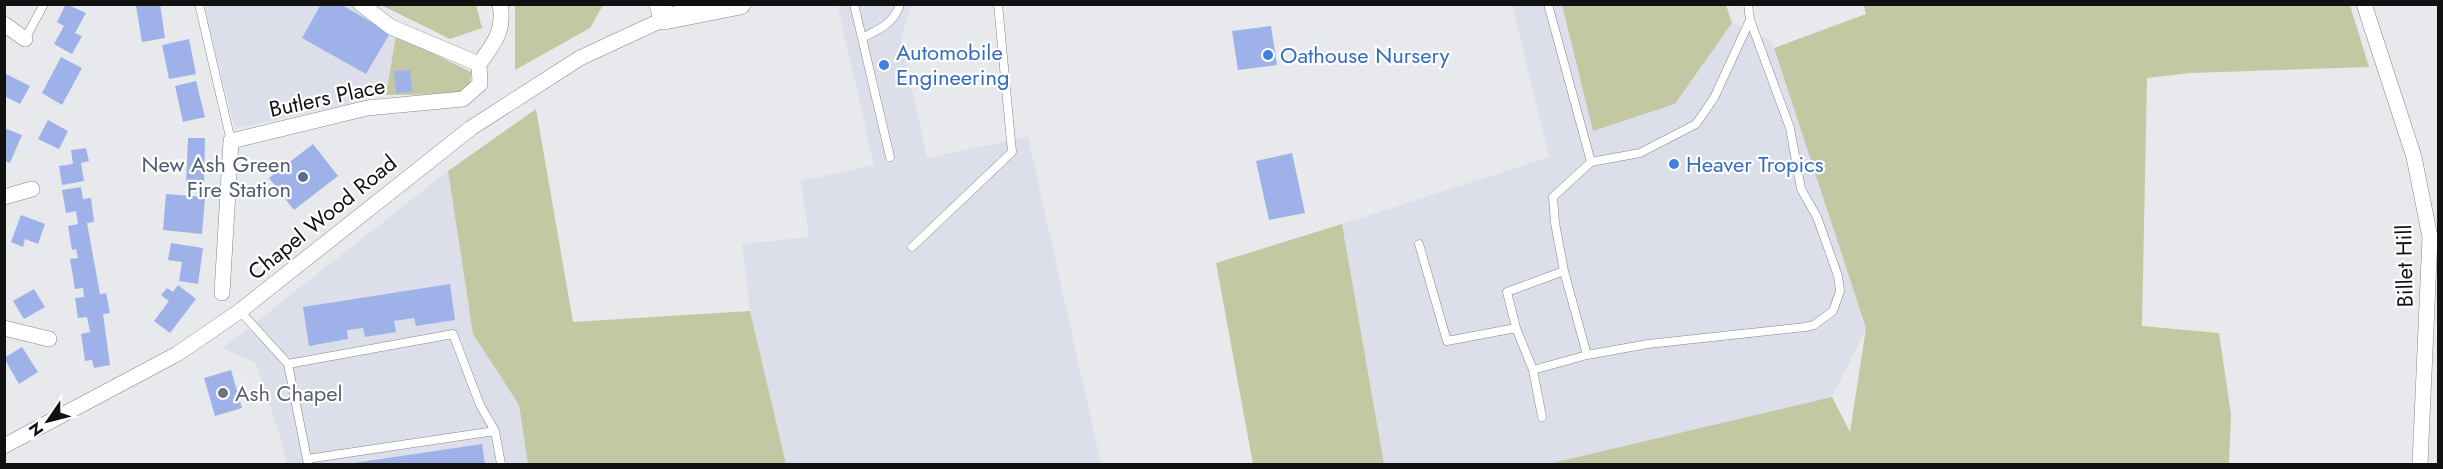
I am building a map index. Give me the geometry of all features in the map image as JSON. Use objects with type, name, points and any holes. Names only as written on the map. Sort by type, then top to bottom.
[{"type":"street","points":[[361,4],[392,27],[479,64],[496,40],[503,19],[500,4]]},
{"type":"street","points":[[662,12],[740,4]]},
{"type":"street","name":"Billet Hill","points":[[2364,4],[2414,157],[2430,237],[2429,338],[2420,465]]},
{"type":"street","name":"Chapel Wood Road","points":[[4,446],[177,354],[240,311],[471,128],[580,58],[662,12]]},
{"type":"street","points":[[4,24],[25,39]]},
{"type":"street","name":"Butlers Place","points":[[231,141],[367,108],[463,99],[480,84],[479,64]]},
{"type":"street","points":[[222,293],[231,141]]},
{"type":"street","points":[[4,197],[32,189]]},
{"type":"street","points":[[4,328],[49,339]]},
{"type":"lane","points":[[25,39],[44,4]]},
{"type":"lane","points":[[199,4],[231,141]]},
{"type":"lane","points":[[854,4],[890,158]]},
{"type":"lane","points":[[862,38],[896,17],[900,4]]},
{"type":"lane","points":[[912,247],[1012,152],[998,4]]},
{"type":"lane","points":[[1548,4],[1591,162]]},
{"type":"lane","points":[[1533,370],[1648,344],[1805,327],[1825,318],[1837,303],[1840,291],[1838,276],[1817,217],[1801,189],[1790,128],[1750,20],[1748,4]]},
{"type":"lane","points":[[1587,356],[1564,272],[1553,197],[1591,162],[1640,153],[1696,124],[1713,98],[1750,20]]},
{"type":"lane","points":[[1419,244],[1447,340],[1516,328]]},
{"type":"lane","points":[[1542,417],[1533,370],[1516,328],[1507,292],[1564,272]]},
{"type":"lane","points":[[240,311],[288,364],[307,462],[495,431]]},
{"type":"lane","points":[[288,364],[453,334],[480,405],[495,431],[501,465]]},
{"type":"shaded area","points":[[212,4],[354,5],[396,35],[386,95],[235,129],[204,8]]},
{"type":"shaded area","points":[[856,4],[911,5],[901,39],[927,158],[1028,137],[1101,464],[786,464],[750,311],[742,244],[809,237],[801,181],[874,165],[838,7]]},
{"type":"shaded area","points":[[1512,5],[1562,5],[1593,130],[1675,104],[1732,23],[1771,40],[1867,328],[1832,397],[1548,464],[1384,464],[1342,224],[1549,157]]},
{"type":"shaded area","points":[[448,171],[473,334],[519,405],[528,464],[287,464],[256,363],[223,348]]},
{"type":"green space","points":[[515,4],[603,5],[590,28],[515,70]]},
{"type":"green space","points":[[381,5],[476,5],[482,28],[450,39]]},
{"type":"green space","points":[[1562,5],[1726,5],[1732,23],[1675,104],[1593,131]]},
{"type":"green space","points":[[1864,5],[2350,5],[2369,67],[2190,73],[2147,78],[2142,326],[2219,333],[2231,414],[2229,464],[1548,464],[1832,397],[1850,432],[1866,328],[1774,48],[1866,14]]},
{"type":"green space","points":[[396,35],[471,72],[470,84],[462,94],[386,95]]},
{"type":"green space","points":[[536,109],[573,322],[750,311],[786,464],[528,464],[519,405],[473,334],[448,171]]},
{"type":"green space","points":[[1342,224],[1384,464],[1253,464],[1216,263]]},
{"type":"building","points":[[66,4],[86,13],[75,33],[82,36],[72,54],[54,44],[64,26],[57,22]]},
{"type":"building","points":[[160,4],[165,38],[142,42],[136,6]]},
{"type":"building","points":[[321,4],[340,4],[390,33],[366,74],[302,38]]},
{"type":"building","points":[[1271,26],[1277,65],[1238,70],[1232,31]]},
{"type":"building","points":[[189,39],[196,74],[169,79],[162,45]]},
{"type":"building","points":[[61,57],[82,68],[62,105],[42,93]]},
{"type":"building","points":[[410,70],[412,92],[396,93],[394,71]]},
{"type":"building","points":[[4,73],[30,86],[20,104],[4,96]]},
{"type":"building","points":[[196,81],[205,117],[183,122],[175,86]]},
{"type":"building","points":[[48,120],[68,131],[59,149],[38,139]]},
{"type":"building","points":[[4,128],[22,135],[10,163],[4,161]]},
{"type":"building","points":[[188,138],[205,138],[204,186],[186,185]]},
{"type":"building","name":"New Ash Green Fire Station","points":[[313,144],[338,176],[294,210],[269,178]]},
{"type":"building","points":[[86,148],[89,161],[81,163],[84,181],[62,185],[59,166],[73,164],[71,150]]},
{"type":"building","points":[[1292,153],[1305,213],[1269,220],[1256,161]]},
{"type":"building","points":[[81,187],[83,199],[91,198],[94,222],[87,223],[100,294],[106,293],[110,313],[103,314],[110,365],[94,368],[92,360],[85,361],[81,334],[90,332],[87,317],[78,318],[75,298],[84,297],[83,288],[75,289],[70,259],[78,258],[76,249],[72,250],[68,226],[78,224],[76,211],[66,213],[62,190]]},
{"type":"building","points":[[166,194],[205,197],[202,234],[163,230]]},
{"type":"building","points":[[21,215],[45,224],[38,244],[25,239],[23,247],[11,242]]},
{"type":"building","points":[[171,243],[203,248],[198,284],[179,281],[182,262],[168,260]]},
{"type":"building","points":[[450,284],[455,320],[416,326],[414,318],[394,321],[396,332],[365,337],[363,328],[347,330],[348,339],[309,346],[303,307]]},
{"type":"building","points":[[178,285],[196,299],[170,333],[154,321],[169,301],[161,295],[167,288],[173,292]]},
{"type":"building","points":[[34,289],[45,307],[24,319],[13,301]]},
{"type":"building","points":[[22,347],[38,372],[19,384],[4,358]]},
{"type":"building","name":"Ash Chapel","points":[[231,370],[242,408],[215,416],[204,378]]},
{"type":"building","points":[[482,444],[485,464],[354,464],[354,463]]},
{"type":"place","name":"Oathouse Nursery","points":[[1268,55]]},
{"type":"place","name":"Automobile Engineering","points":[[884,65]]},
{"type":"place","name":"Heaver Tropics","points":[[1674,164]]},
{"type":"place","name":"New Ash Green Fire Station","points":[[303,177]]},
{"type":"place","name":"Ash Chapel","points":[[223,393]]}]
